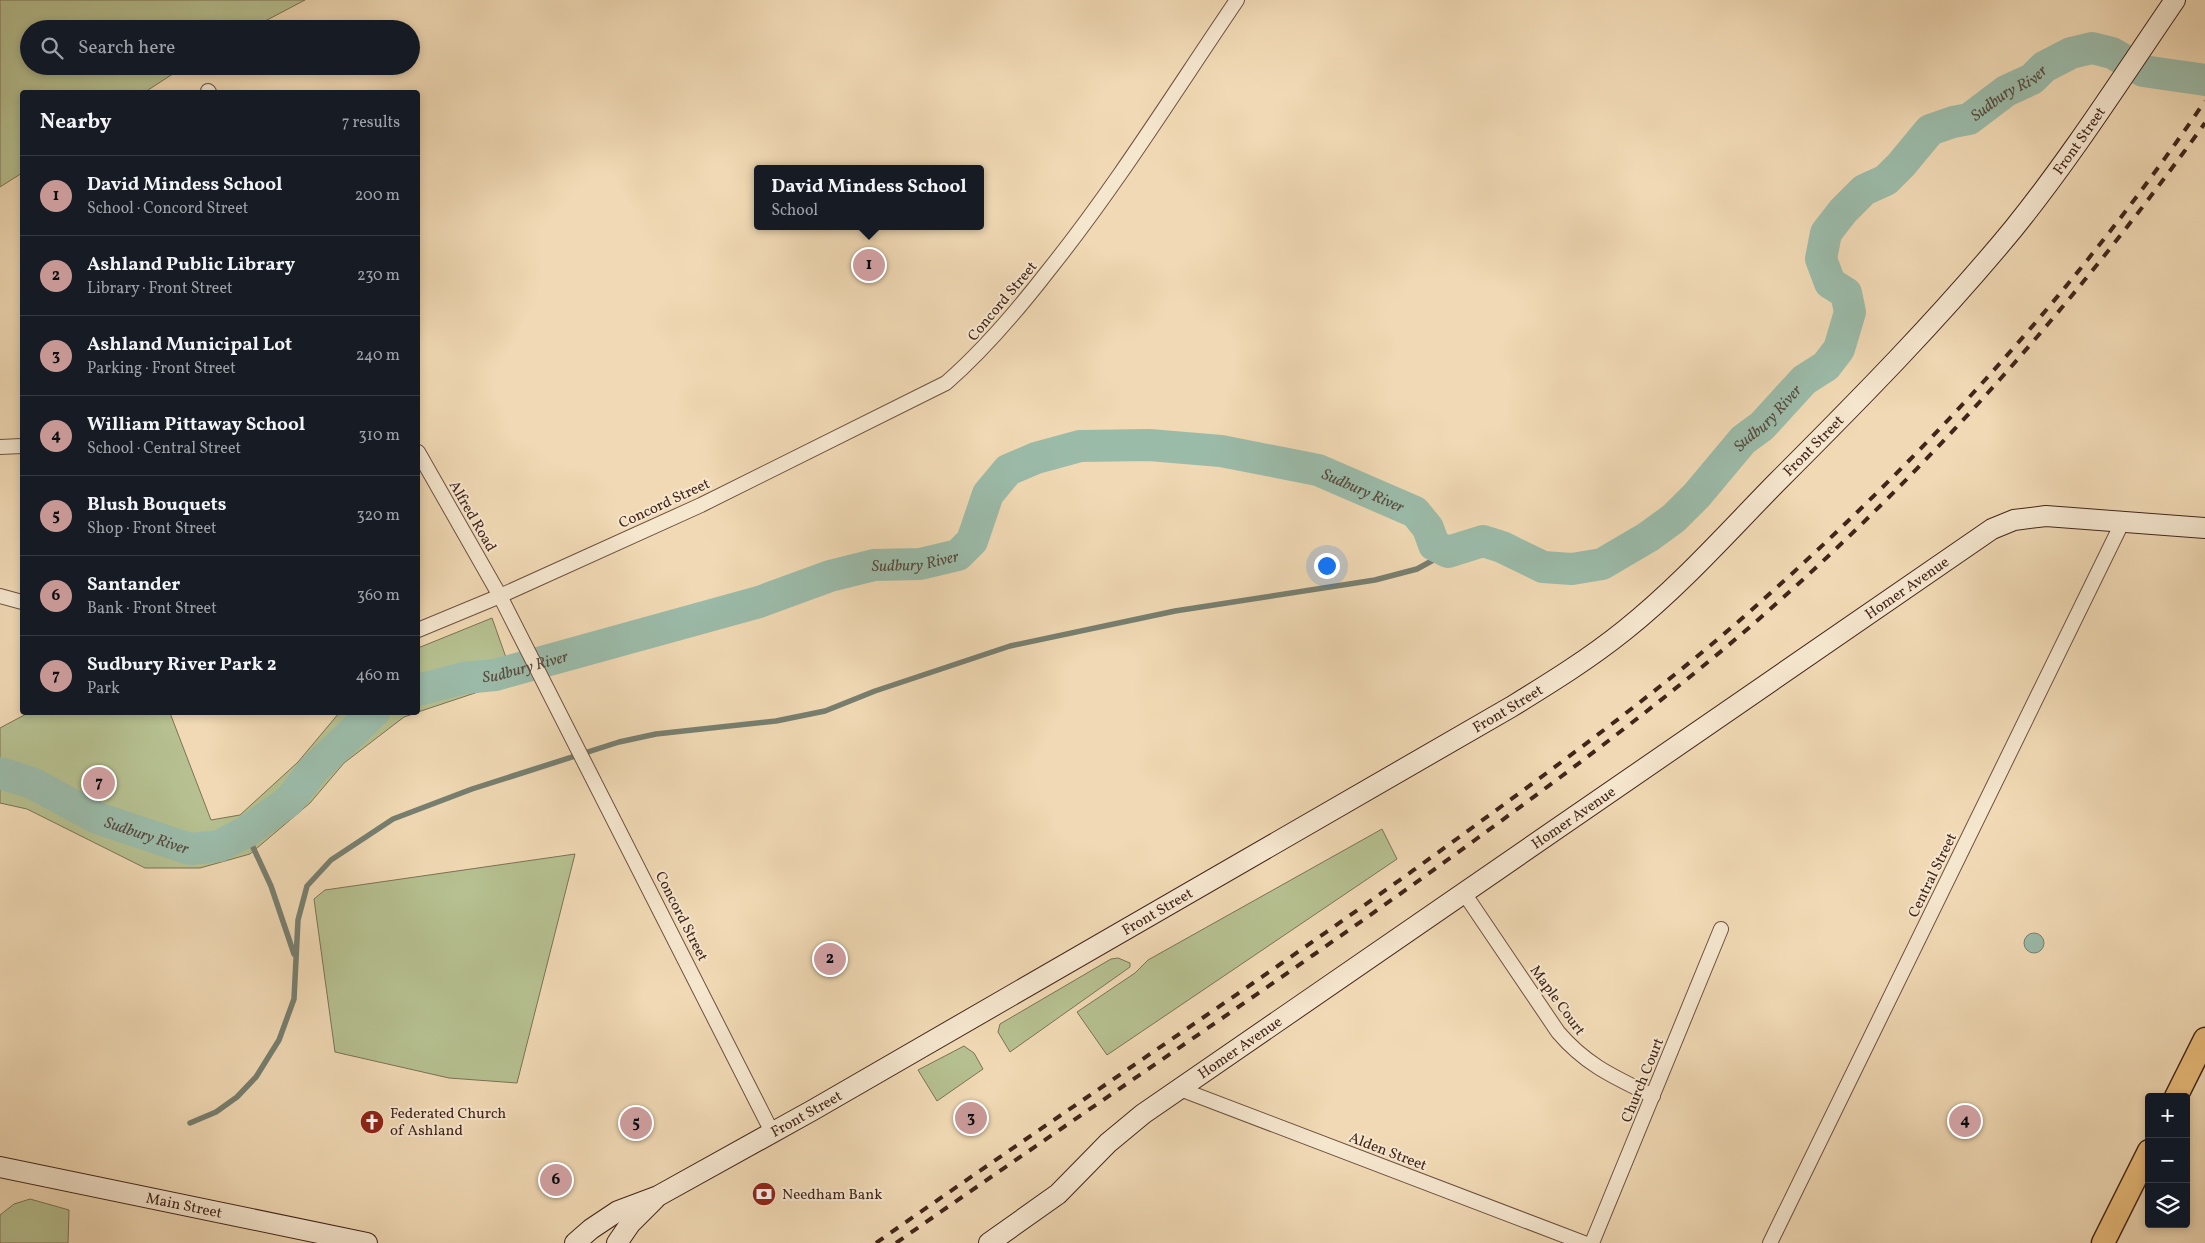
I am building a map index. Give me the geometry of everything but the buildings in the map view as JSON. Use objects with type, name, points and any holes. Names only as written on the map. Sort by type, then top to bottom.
[{"type":"main road","points":[[2178,1093],[2205,1039]]},
{"type":"main road","points":[[2103,1243],[2145,1159]]},
{"type":"street","name":"Concord Street","points":[[772,1132],[589,767],[500,596],[701,505],[946,383],[983,349],[1085,225],[1237,0]]},
{"type":"street","name":"Front Street","points":[[575,1243],[618,1210],[658,1196],[772,1132],[974,1018],[1511,707],[1552,682],[1626,629],[1663,597],[1780,479],[1938,315],[2015,227],[2175,0]]},
{"type":"street","points":[[0,447],[20,446]]},
{"type":"street","name":"Alfred Road","points":[[420,456],[500,596]]},
{"type":"street","name":"Homer Avenue","points":[[989,1243],[1048,1202],[1120,1132],[1180,1089],[1992,529],[2014,520],[2036,516],[2205,528]]},
{"type":"street","name":"Central Street","points":[[1770,1243],[2123,521]]},
{"type":"street","points":[[0,596],[20,601]]},
{"type":"street","points":[[420,629],[500,596]]},
{"type":"street","name":"Maple Court","points":[[1464,893],[1558,1032],[1574,1051],[1597,1068],[1653,1096]]},
{"type":"street","name":"Church Court","points":[[1592,1243],[1721,929]]},
{"type":"street","name":"Alden Street","points":[[1180,1089],[1584,1243]]},
{"type":"street","name":"Main Street","points":[[0,1167],[367,1243]]},
{"type":"street","name":"Front Street","points":[[617,1243],[634,1219],[658,1196]]},
{"type":"green space","points":[[0,0],[305,0],[267,20],[20,20],[20,75],[171,75],[148,90],[20,90],[20,174],[0,187]]},
{"type":"green space","points":[[492,618],[514,680],[420,711],[420,647]]},
{"type":"green space","points":[[24,715],[171,715],[211,820],[240,815],[298,762],[337,715],[410,715],[404,717],[344,763],[310,803],[250,854],[200,868],[145,868],[27,809],[0,803],[0,728]]},
{"type":"green space","points":[[1382,829],[1397,859],[1107,1055],[1077,1012],[1135,973],[1148,960]]},
{"type":"green space","points":[[575,854],[517,1083],[449,1078],[335,1052],[314,899],[325,890]]},
{"type":"green space","points":[[1118,958],[1130,963],[1130,967],[1010,1052],[998,1032],[1000,1024],[1111,959]]},
{"type":"green space","points":[[964,1046],[974,1053],[983,1069],[937,1101],[918,1070]]},
{"type":"green space","points":[[30,1199],[69,1210],[68,1243],[0,1243],[0,1215],[14,1204]]},
{"type":"shaded area","points":[[2034,933],[2041,936],[2044,943],[2041,950],[2034,953],[2027,950],[2024,943],[2027,936]]},
{"type":"waterway","name":"Sudbury River","points":[[420,689],[464,678],[495,675],[759,602],[830,576],[874,565],[920,564],[958,555],[972,541],[988,494],[1008,470],[1036,458],[1080,446],[1149,445],[1221,451],[1318,470],[1415,512],[1428,528],[1434,545],[1448,552],[1483,541],[1502,547],[1543,567],[1572,569],[1602,564],[1648,537],[1674,518],[1697,495],[1743,440],[1762,426],[1804,380],[1826,366],[1839,349],[1850,312],[1846,293],[1830,283],[1821,259],[1826,233],[1843,211],[1864,190],[1886,180],[1930,130],[1969,119],[2006,91],[2032,79],[2044,67],[2071,53],[2092,48],[2112,53],[2143,71],[2205,80]]},
{"type":"waterway","points":[[190,1123],[216,1112],[237,1097],[256,1077],[279,1040],[294,999],[298,920],[307,886],[331,860],[393,819],[472,789],[619,742],[656,734],[776,721],[825,711],[875,691],[1010,646],[1175,611],[1375,580],[1417,569],[1448,552]]},
{"type":"waterway","name":"Sudbury River","points":[[0,773],[32,783],[97,818],[190,849],[219,846],[246,832],[289,801],[313,770],[371,715]]},
{"type":"waterway","points":[[246,832],[271,886],[294,954]]},
{"type":"railway","points":[[876,1243],[1386,890],[1566,759],[1739,621],[1868,502],[1989,376],[2102,242],[2155,172],[2205,101]]},
{"type":"railway","points":[[896,1243],[1259,993],[1475,840],[1612,738],[1744,632],[1871,515],[1990,391],[2101,260],[2205,123]]},
{"type":"place","name":"David Mindess School","points":[[869,265]]},
{"type":"place","name":"Sudbury River Park 2","points":[[99,783]]},
{"type":"place","name":"Ashland Public Library","points":[[830,959]]},
{"type":"place","name":"Ashland Municipal Lot","points":[[971,1118]]},
{"type":"place","name":"William Pittaway School","points":[[1965,1121]]},
{"type":"place","name":"Federated Church of Ashland","points":[[372,1122]]},
{"type":"place","name":"Blush Bouquets","points":[[636,1123]]},
{"type":"place","name":"Santander","points":[[556,1180]]},
{"type":"place","name":"Needham Bank","points":[[764,1194]]}]
